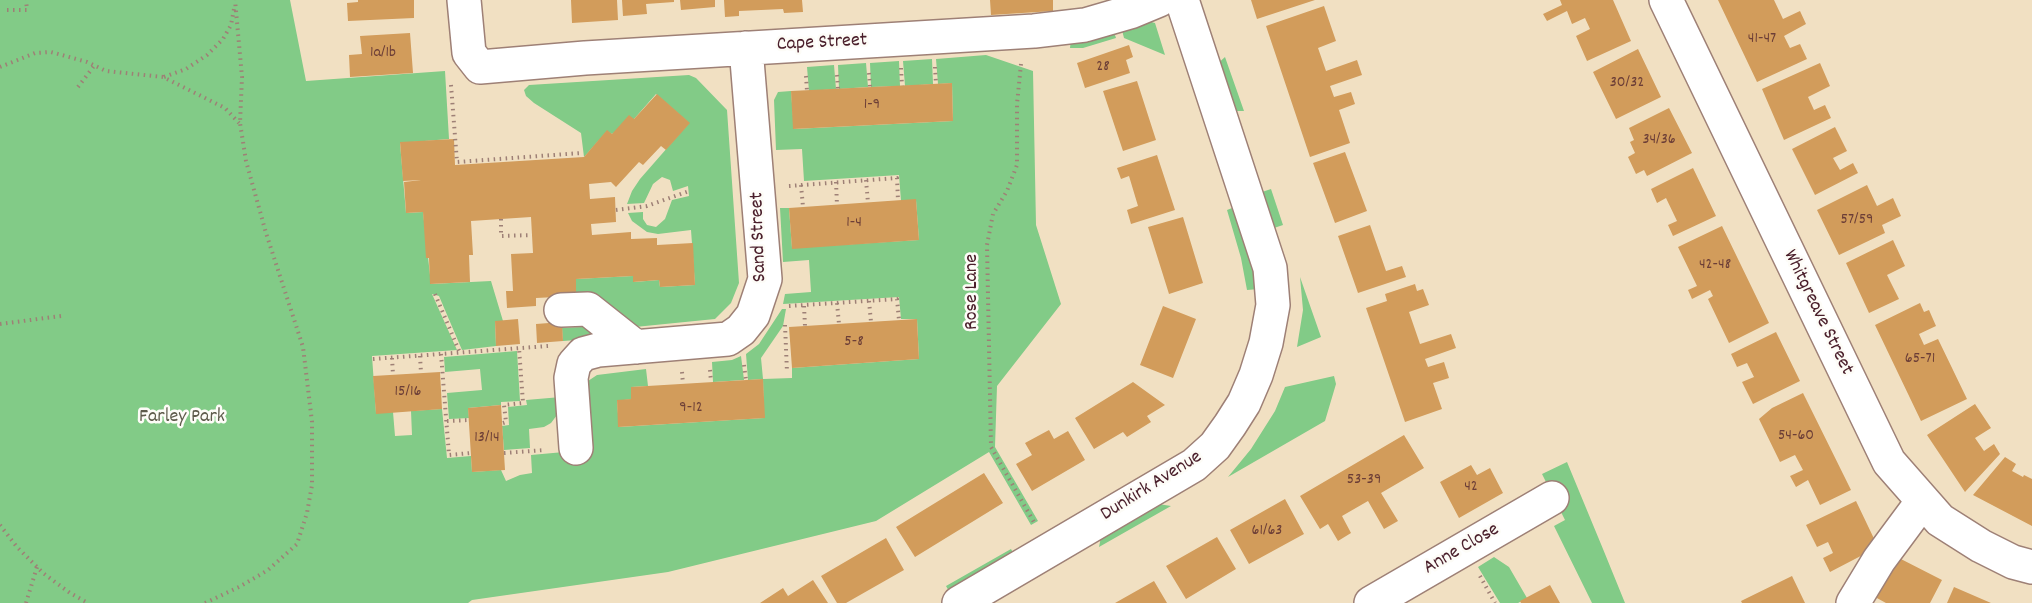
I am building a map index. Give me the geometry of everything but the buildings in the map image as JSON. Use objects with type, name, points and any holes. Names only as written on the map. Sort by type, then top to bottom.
[{"type":"street","name":"Cape Street","points":[[464,0],[469,53],[480,67],[1034,31],[1085,25],[1130,12],[1159,0]]},
{"type":"street","name":"Dunkirk Avenue","points":[[959,603],[1194,465],[1215,446],[1230,425],[1245,403],[1257,375],[1273,305],[1270,268],[1182,0]]},
{"type":"street","name":"Whitgreave Street","points":[[1666,0],[1889,462],[1940,520],[1981,546],[2013,562],[2032,567]]},
{"type":"street","name":"Sand Street","points":[[583,354],[598,350],[728,339],[741,330],[753,315],[765,279],[746,48]]},
{"type":"street","points":[[561,310],[588,309],[636,347]]},
{"type":"street","points":[[576,448],[571,378],[574,364],[583,354]]},
{"type":"street","name":"Anne Close","points":[[1371,603],[1552,498]]},
{"type":"street","points":[[1853,603],[1879,560],[1922,501]]},
{"type":"path","points":[[7,10],[27,10],[27,0]]},
{"type":"path","points":[[163,77],[186,69],[207,55],[223,39],[231,26],[235,2]]},
{"type":"path","points":[[205,603],[268,570],[297,544],[307,513],[312,485],[312,422],[303,347],[266,233],[246,161],[240,123],[242,77],[235,2]]},
{"type":"path","points":[[0,67],[35,53],[51,52],[106,71],[163,77],[225,108],[240,123]]},
{"type":"path","name":"Rose Lane","points":[[1022,59],[1017,104],[1017,165],[1007,191],[993,214],[987,245],[991,447],[1037,527]]},
{"type":"path","points":[[78,87],[94,66]]},
{"type":"path","points":[[451,85],[457,162],[581,153]]},
{"type":"path","name":"Sand Street","points":[[779,187],[897,178],[898,201]]},
{"type":"path","points":[[866,180],[868,203]]},
{"type":"path","points":[[836,182],[837,205]]},
{"type":"path","points":[[801,185],[803,207]]},
{"type":"path","points":[[616,210],[647,206],[689,191]]},
{"type":"path","points":[[501,219],[501,236],[532,235]]},
{"type":"path","points":[[435,294],[460,353]]},
{"type":"path","name":"Sand Street","points":[[787,372],[785,306],[897,299],[899,320]]},
{"type":"path","points":[[869,301],[871,322]]},
{"type":"path","points":[[837,303],[839,324]]},
{"type":"path","points":[[804,305],[805,326]]},
{"type":"path","points":[[0,324],[61,316]]},
{"type":"path","points":[[373,359],[571,344],[583,354]]},
{"type":"path","points":[[502,423],[506,422],[504,405],[523,403],[519,348]]},
{"type":"path","points":[[441,354],[449,455],[471,453]]},
{"type":"path","points":[[420,356],[421,373]]},
{"type":"path","points":[[392,358],[393,375]]},
{"type":"path","points":[[447,421],[469,420]]},
{"type":"path","points":[[504,453],[576,448]]},
{"type":"path","points":[[0,525],[36,567],[70,593],[88,603]]},
{"type":"path","points":[[26,603],[36,567]]},
{"type":"path","name":"Anne Close","points":[[1479,575],[1496,603]]},
{"type":"green space","name":"Farley Park","points":[[0,0],[290,0],[306,81],[445,71],[449,139],[400,143],[406,213],[423,212],[431,284],[491,281],[503,321],[495,321],[496,346],[462,350],[439,296],[432,294],[457,350],[372,356],[376,413],[393,412],[395,436],[412,435],[411,411],[442,409],[447,458],[471,456],[472,472],[501,470],[506,481],[532,473],[531,455],[586,450],[584,388],[588,381],[597,375],[646,369],[648,386],[631,387],[631,399],[617,401],[619,427],[764,418],[763,379],[792,378],[792,368],[919,359],[917,319],[901,319],[899,297],[783,304],[785,294],[811,292],[809,260],[783,262],[780,208],[789,208],[792,248],[919,240],[916,200],[901,201],[899,175],[804,181],[802,149],[776,150],[774,100],[778,92],[791,91],[794,129],[953,121],[952,83],[938,84],[936,59],[986,55],[1033,71],[1036,225],[1061,304],[997,386],[995,447],[1038,521],[1031,525],[989,452],[876,521],[668,572],[472,600],[468,603],[0,603]]},
{"type":"green space","points":[[1144,20],[1155,23],[1165,55],[1124,38],[1121,26]]},
{"type":"green space","points":[[1113,29],[1116,38],[1083,48],[1070,48],[1071,39]]},
{"type":"green space","points":[[1225,57],[1244,111],[1230,111],[1215,66]]},
{"type":"green space","points":[[932,59],[933,84],[905,86],[903,61]]},
{"type":"green space","points":[[899,61],[900,86],[871,87],[870,63]]},
{"type":"green space","points":[[866,63],[868,87],[839,89],[838,65]]},
{"type":"green space","points":[[834,65],[836,89],[809,91],[807,67]]},
{"type":"green space","points":[[689,75],[696,78],[727,110],[739,283],[731,303],[715,319],[635,327],[576,296],[576,279],[633,276],[634,282],[659,280],[660,287],[695,285],[691,230],[658,234],[647,232],[632,221],[628,213],[643,212],[643,219],[647,225],[656,227],[665,219],[672,200],[689,196],[688,186],[673,191],[670,180],[662,177],[653,184],[644,203],[627,204],[640,179],[689,123],[656,94],[634,119],[612,134],[607,131],[584,157],[581,133],[534,103],[526,96],[524,90],[529,85]]},
{"type":"green space","points":[[1271,189],[1283,225],[1271,229],[1259,193]]},
{"type":"green space","points":[[1240,205],[1259,289],[1247,290],[1241,258],[1227,210]]},
{"type":"green space","points":[[1300,277],[1321,337],[1297,347],[1303,310]]},
{"type":"green space","points":[[782,309],[786,309],[783,326],[761,358],[763,379],[748,380],[746,354],[759,344]]},
{"type":"green space","points":[[582,318],[604,338],[563,341],[562,328],[582,327]]},
{"type":"green space","points":[[517,351],[520,401],[468,408],[469,418],[449,419],[447,393],[482,390],[480,369],[445,372],[444,357]]},
{"type":"green space","points":[[741,356],[744,380],[713,382],[712,362],[732,360]]},
{"type":"green space","points":[[1334,376],[1336,384],[1325,421],[1228,477],[1251,449],[1275,411],[1285,387]]},
{"type":"green space","points":[[561,397],[560,411],[551,423],[544,427],[529,429],[530,448],[504,450],[502,426],[509,425],[508,407],[527,405],[526,400]]},
{"type":"green space","points":[[1567,462],[1625,603],[1592,603],[1554,526],[1565,520],[1542,474]]},
{"type":"green space","points":[[1152,503],[1171,506],[1099,547],[1102,532]]},
{"type":"green space","points":[[1011,549],[1016,558],[951,595],[946,586]]},
{"type":"green space","points":[[1494,557],[1509,567],[1527,598],[1518,603],[1500,603],[1478,567]]}]
